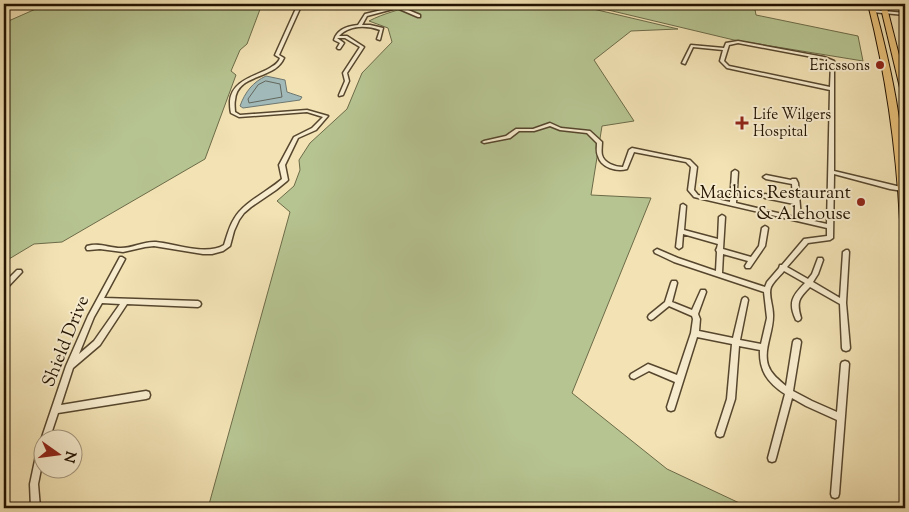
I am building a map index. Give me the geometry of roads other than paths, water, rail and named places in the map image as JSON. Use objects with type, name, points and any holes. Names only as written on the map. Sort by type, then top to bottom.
[{"type":"main road","points":[[871,4],[880,12]]},
{"type":"main road","points":[[878,4],[895,55],[901,66],[905,92]]},
{"type":"main road","points":[[883,4],[880,12],[881,45],[904,192],[905,220]]},
{"type":"street","points":[[88,248],[100,246],[124,250],[153,244],[182,249],[220,250],[227,246],[229,232],[237,216],[247,206],[284,181],[286,177],[282,165],[296,137],[314,129],[326,116],[307,111],[239,116],[232,112],[232,101],[236,89],[242,82],[280,63],[282,58],[278,55],[300,4]]},
{"type":"street","points":[[360,25],[365,16],[410,4]]},
{"type":"street","points":[[398,7],[419,16]]},
{"type":"street","points":[[880,12],[905,15]]},
{"type":"street","points":[[336,37],[342,30],[360,25],[382,29],[379,39]]},
{"type":"street","points":[[336,37],[336,40],[342,43],[339,48]]},
{"type":"street","points":[[336,37],[346,37],[362,47],[345,73],[347,80],[341,96]]},
{"type":"street","points":[[832,89],[728,68],[722,61],[725,49],[730,42],[738,42],[824,58],[833,62],[830,238],[806,241],[782,267],[766,290],[770,316],[764,348],[766,371],[790,393],[840,418]]},
{"type":"street","points":[[684,63],[689,47],[725,49]]},
{"type":"street","points":[[895,55],[905,61]]},
{"type":"street","points":[[484,142],[508,137],[518,130],[534,130],[550,124],[560,129],[588,132],[600,143],[599,155],[607,163],[622,169],[626,166],[630,152],[633,150],[688,162],[694,167],[691,190],[693,194],[830,227]]},
{"type":"street","points":[[733,205],[734,172]]},
{"type":"street","points":[[831,172],[904,192]]},
{"type":"street","points":[[766,177],[794,181],[798,220]]},
{"type":"street","points":[[765,196],[796,204]]},
{"type":"street","points":[[679,247],[683,206]]},
{"type":"street","points":[[719,275],[722,217]]},
{"type":"street","points":[[719,250],[750,263],[762,246],[765,228]]},
{"type":"street","points":[[681,232],[720,242]]},
{"type":"street","points":[[657,251],[719,275],[766,290]]},
{"type":"street","points":[[846,252],[843,304],[846,348]]},
{"type":"street","name":"Shield Drive","points":[[49,430],[70,366],[99,300],[122,259]]},
{"type":"street","points":[[798,318],[795,307],[796,295],[810,282],[820,260]]},
{"type":"street","points":[[782,267],[810,282],[843,304]]},
{"type":"street","points":[[4,287],[19,272]]},
{"type":"street","points":[[651,317],[668,303],[674,283]]},
{"type":"street","points":[[694,314],[703,292]]},
{"type":"street","points":[[99,300],[198,304]]},
{"type":"street","points":[[720,433],[731,399],[736,342],[744,300]]},
{"type":"street","points":[[70,366],[97,343],[125,301]]},
{"type":"street","points":[[668,303],[694,314],[697,319],[695,333],[671,407]]},
{"type":"street","points":[[695,333],[764,348]]},
{"type":"street","points":[[772,458],[790,393],[797,342]]},
{"type":"street","points":[[834,494],[845,364]]},
{"type":"street","points":[[634,376],[648,367],[680,380]]},
{"type":"street","points":[[56,410],[146,395]]},
{"type":"street","points":[[35,480],[35,508]]},
{"type":"water","points":[[266,76],[285,80],[287,92],[302,97],[300,100],[243,108],[240,106],[250,88]]},
{"type":"place","name":"Ericssons","points":[[880,65]]},
{"type":"place","name":"Life Wilgers Hospital","points":[[742,123]]},
{"type":"place","name":"Machics Restaurant & Alehouse","points":[[861,202]]}]
